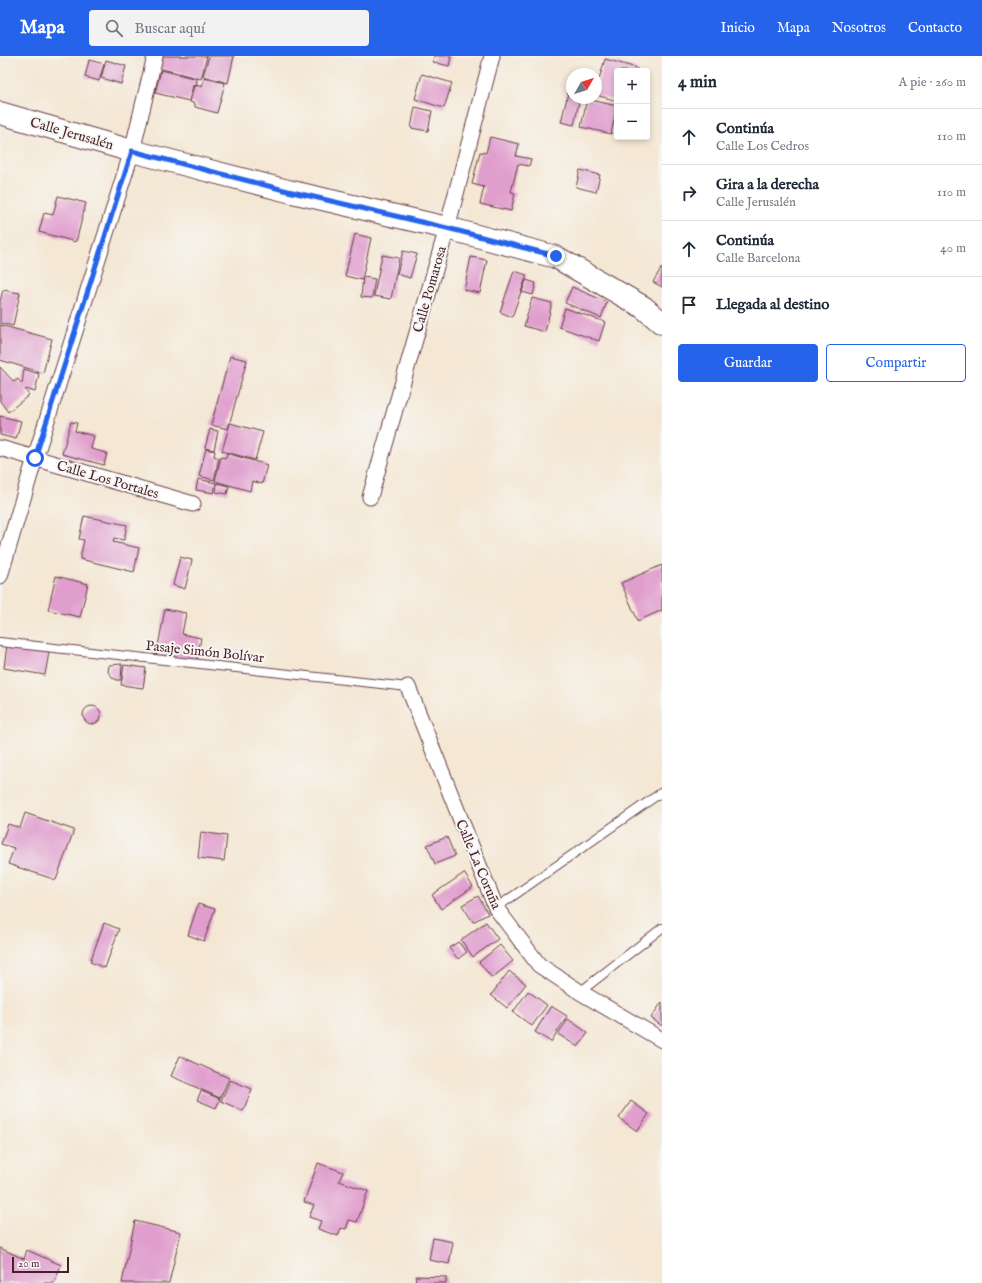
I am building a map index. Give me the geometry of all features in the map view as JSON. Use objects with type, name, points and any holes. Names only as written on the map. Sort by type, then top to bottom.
[{"type":"street","points":[[0,576],[35,458],[132,151],[155,56]]},
{"type":"street","name":"Calle Pomarosa","points":[[370,497],[447,228],[492,56]]},
{"type":"street","name":"Calle Jerusalén","points":[[0,113],[132,151],[288,191],[447,228],[556,256],[643,307],[662,323]]},
{"type":"street","name":"Calle Los Portales","points":[[0,448],[193,504]]},
{"type":"street","name":"Calle La Coruña","points":[[408,687],[496,908],[539,965],[580,992],[662,1040]]},
{"type":"lane","name":"Pasaje Simón Bolívar","points":[[0,642],[408,687]]},
{"type":"lane","points":[[496,908],[662,792]]},
{"type":"lane","points":[[580,992],[662,928]]},
{"type":"building","points":[[160,56],[207,56],[201,79],[158,68]]},
{"type":"building","points":[[209,56],[234,56],[228,83],[203,76]]},
{"type":"building","points":[[434,56],[451,56],[449,66],[433,62]]},
{"type":"building","points":[[605,59],[637,68],[614,68],[614,100],[602,97],[602,69]]},
{"type":"building","points":[[89,60],[104,64],[99,81],[85,77]]},
{"type":"building","points":[[106,60],[126,66],[121,84],[101,78]]},
{"type":"building","points":[[161,70],[197,79],[196,86],[193,85],[189,101],[155,93]]},
{"type":"building","points":[[422,74],[452,83],[444,108],[415,99]]},
{"type":"building","points":[[204,78],[225,83],[217,113],[195,107],[195,104],[190,102],[194,86],[196,87],[196,85],[202,87]]},
{"type":"building","points":[[566,101],[566,104],[579,104],[574,125],[561,122]]},
{"type":"building","points":[[602,102],[614,105],[614,120],[611,134],[581,127],[586,104],[602,104]]},
{"type":"building","points":[[415,107],[432,111],[428,131],[411,128]]},
{"type":"building","points":[[490,137],[519,144],[516,156],[531,159],[529,166],[518,164],[511,192],[515,193],[511,211],[480,204],[484,187],[472,184],[480,152],[486,153]]},
{"type":"building","points":[[580,170],[600,175],[596,192],[576,187]]},
{"type":"building","points":[[58,196],[86,203],[76,242],[39,232],[44,213],[53,215]]},
{"type":"building","points":[[355,234],[371,238],[362,280],[345,276]]},
{"type":"building","points":[[403,251],[417,254],[410,278],[397,274]]},
{"type":"building","points":[[382,255],[399,258],[391,299],[374,296]]},
{"type":"building","points":[[471,257],[487,260],[480,293],[464,290]]},
{"type":"building","points":[[662,267],[662,287],[653,282]]},
{"type":"building","points":[[514,271],[527,275],[512,317],[500,312]]},
{"type":"building","points":[[363,277],[375,279],[372,298],[361,297]]},
{"type":"building","points":[[526,280],[536,283],[533,295],[522,292]]},
{"type":"building","points":[[572,287],[607,302],[601,318],[565,303]]},
{"type":"building","points":[[3,290],[20,293],[13,326],[0,323],[0,301]]},
{"type":"building","points":[[532,298],[552,303],[545,332],[524,326]]},
{"type":"building","points":[[565,308],[605,322],[599,341],[559,327]]},
{"type":"building","points":[[0,325],[52,339],[43,373],[0,360]]},
{"type":"building","points":[[230,356],[247,360],[228,429],[211,425]]},
{"type":"building","points":[[0,367],[14,382],[18,379],[22,384],[24,369],[39,374],[35,392],[26,389],[25,390],[29,395],[8,412],[0,401]]},
{"type":"building","points":[[0,416],[21,421],[16,439],[0,435]]},
{"type":"building","points":[[71,422],[77,423],[75,431],[94,436],[91,449],[107,453],[104,465],[62,454]]},
{"type":"building","points":[[230,423],[263,432],[255,460],[222,451]]},
{"type":"building","points":[[210,429],[218,431],[214,450],[205,448]]},
{"type":"building","points":[[206,449],[215,451],[214,456],[219,458],[214,480],[199,476]]},
{"type":"building","points":[[227,453],[267,465],[262,484],[252,481],[250,491],[215,481],[221,457],[226,458]]},
{"type":"building","points":[[198,479],[216,483],[214,493],[196,490]]},
{"type":"building","points":[[217,483],[229,486],[227,494],[216,492]]},
{"type":"building","points":[[84,516],[127,525],[124,540],[114,538],[113,542],[139,548],[134,572],[80,559],[84,540],[79,539]]},
{"type":"building","points":[[180,557],[192,560],[185,589],[173,585]]},
{"type":"building","points":[[662,565],[662,610],[638,621],[621,583]]},
{"type":"building","points":[[56,576],[88,584],[80,617],[48,610]]},
{"type":"building","points":[[165,609],[186,613],[182,634],[201,638],[196,665],[156,657]]},
{"type":"building","points":[[7,645],[49,652],[45,675],[4,668]]},
{"type":"building","points":[[122,664],[121,680],[117,680],[108,672],[109,665]]},
{"type":"building","points":[[124,665],[146,668],[143,688],[121,685]]},
{"type":"building","points":[[92,706],[98,709],[101,715],[98,721],[92,724],[86,721],[83,715],[86,709]]},
{"type":"building","points":[[25,813],[74,830],[56,880],[8,864],[14,848],[1,844],[8,824],[20,828]]},
{"type":"building","points":[[201,832],[227,836],[224,861],[198,858]]},
{"type":"building","points":[[447,837],[455,856],[435,864],[427,845]]},
{"type":"building","points":[[464,873],[473,887],[441,909],[432,895]]},
{"type":"building","points":[[478,896],[488,914],[473,922],[462,905]]},
{"type":"building","points":[[198,904],[215,909],[204,941],[188,935]]},
{"type":"building","points":[[486,922],[498,939],[473,957],[461,940]]},
{"type":"building","points":[[104,923],[119,929],[105,968],[90,962]]},
{"type":"building","points":[[458,942],[467,952],[458,959],[449,948]]},
{"type":"building","points":[[500,945],[513,961],[492,978],[479,962]]},
{"type":"building","points":[[509,971],[526,984],[507,1008],[491,995]]},
{"type":"building","points":[[528,991],[547,1005],[532,1026],[513,1012]]},
{"type":"building","points":[[662,1002],[662,1026],[651,1018]]},
{"type":"building","points":[[551,1006],[567,1016],[551,1042],[535,1032]]},
{"type":"building","points":[[568,1019],[588,1033],[578,1047],[558,1034]]},
{"type":"building","points":[[180,1056],[229,1078],[220,1098],[171,1076]]},
{"type":"building","points":[[230,1080],[252,1089],[243,1111],[221,1101]]},
{"type":"building","points":[[201,1091],[220,1099],[216,1108],[197,1100]]},
{"type":"building","points":[[631,1101],[649,1114],[637,1131],[619,1118]]},
{"type":"building","points":[[318,1163],[343,1172],[339,1181],[368,1191],[357,1222],[349,1220],[346,1229],[341,1228],[338,1236],[318,1229],[321,1221],[309,1217],[314,1205],[304,1202]]},
{"type":"building","points":[[135,1221],[181,1232],[169,1283],[122,1283]]},
{"type":"building","points":[[433,1238],[453,1242],[449,1264],[429,1260]]},
{"type":"building","points":[[0,1248],[24,1259],[27,1250],[61,1265],[54,1283],[0,1283]]},
{"type":"building","points":[[416,1276],[446,1277],[446,1283],[415,1283]]},
{"type":"route","points":[[35,458],[132,151],[288,191],[447,228],[556,256]]}]
